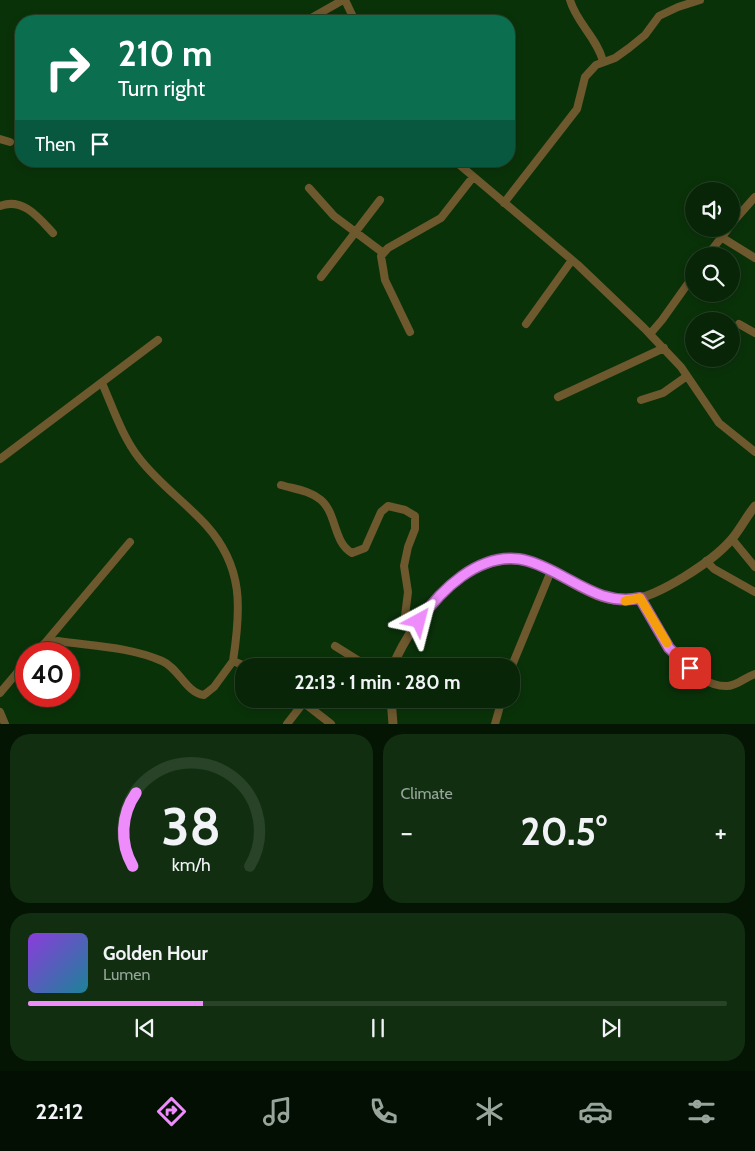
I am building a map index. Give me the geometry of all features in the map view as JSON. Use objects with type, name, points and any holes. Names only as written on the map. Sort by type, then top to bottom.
[{"type":"street","points":[[317,15],[344,0],[352,15]]},
{"type":"street","points":[[570,0],[573,9],[598,45],[603,61]]},
{"type":"street","points":[[504,203],[577,109],[585,78],[596,65],[615,58],[629,48],[645,34],[660,16],[678,6],[700,0]]},
{"type":"street","points":[[0,139],[10,142]]},
{"type":"street","points":[[461,167],[572,260],[650,334],[687,376],[719,423],[755,452]]},
{"type":"street","points":[[410,332],[385,280],[380,260],[382,252],[441,218],[473,178]]},
{"type":"street","points":[[310,188],[325,208],[382,252]]},
{"type":"street","points":[[740,214],[754,199]]},
{"type":"street","points":[[320,277],[380,200]]},
{"type":"street","points":[[0,206],[10,204],[25,207],[53,233]]},
{"type":"street","points":[[714,247],[721,237],[755,258]]},
{"type":"street","points":[[526,324],[572,260]]},
{"type":"street","points":[[650,334],[685,288]]},
{"type":"street","points":[[740,325],[755,333]]},
{"type":"street","points":[[0,459],[158,340]]},
{"type":"street","points":[[558,397],[664,348]]},
{"type":"street","points":[[641,400],[664,393],[687,376]]},
{"type":"street","points":[[80,644],[141,654],[157,659],[169,665],[199,694],[204,694],[214,688],[233,661],[239,599],[235,574],[226,552],[207,525],[158,480],[139,458],[128,442],[102,383]]},
{"type":"street","points":[[281,485],[301,490],[322,501],[333,519],[343,544],[352,553],[358,553],[365,548],[381,512],[388,506],[405,510],[415,516],[415,529],[408,547],[404,566],[408,592],[405,616],[412,630]]},
{"type":"street","points":[[397,658],[412,630],[442,592],[475,569],[509,559],[520,560],[561,576],[605,598],[618,601],[640,598],[663,588],[706,561],[732,539],[755,506]]},
{"type":"street","points":[[732,539],[755,566]]},
{"type":"street","points":[[46,642],[130,542]]},
{"type":"street","points":[[706,561],[714,569],[755,592]]},
{"type":"street","points":[[515,658],[551,572]]},
{"type":"street","points":[[640,598],[669,648],[705,680],[712,684],[727,686],[755,674]]},
{"type":"street","points":[[52,642],[64,642]]},
{"type":"street","points":[[335,646],[355,658]]},
{"type":"street","points":[[0,693],[15,675]]},
{"type":"street","points":[[287,724],[297,708]]},
{"type":"street","points":[[312,708],[331,724]]},
{"type":"street","points":[[392,708],[393,724]]},
{"type":"street","points":[[495,724],[499,708]]},
{"type":"street","points":[[0,712],[5,724]]},
{"type":"slow traffic","points":[[625,601],[640,598],[667,643]]},
{"type":"route","points":[[419,621],[442,592],[456,580],[475,569],[491,563],[509,559],[520,560],[535,564],[605,598],[618,601],[640,598],[669,648],[690,668]]}]
